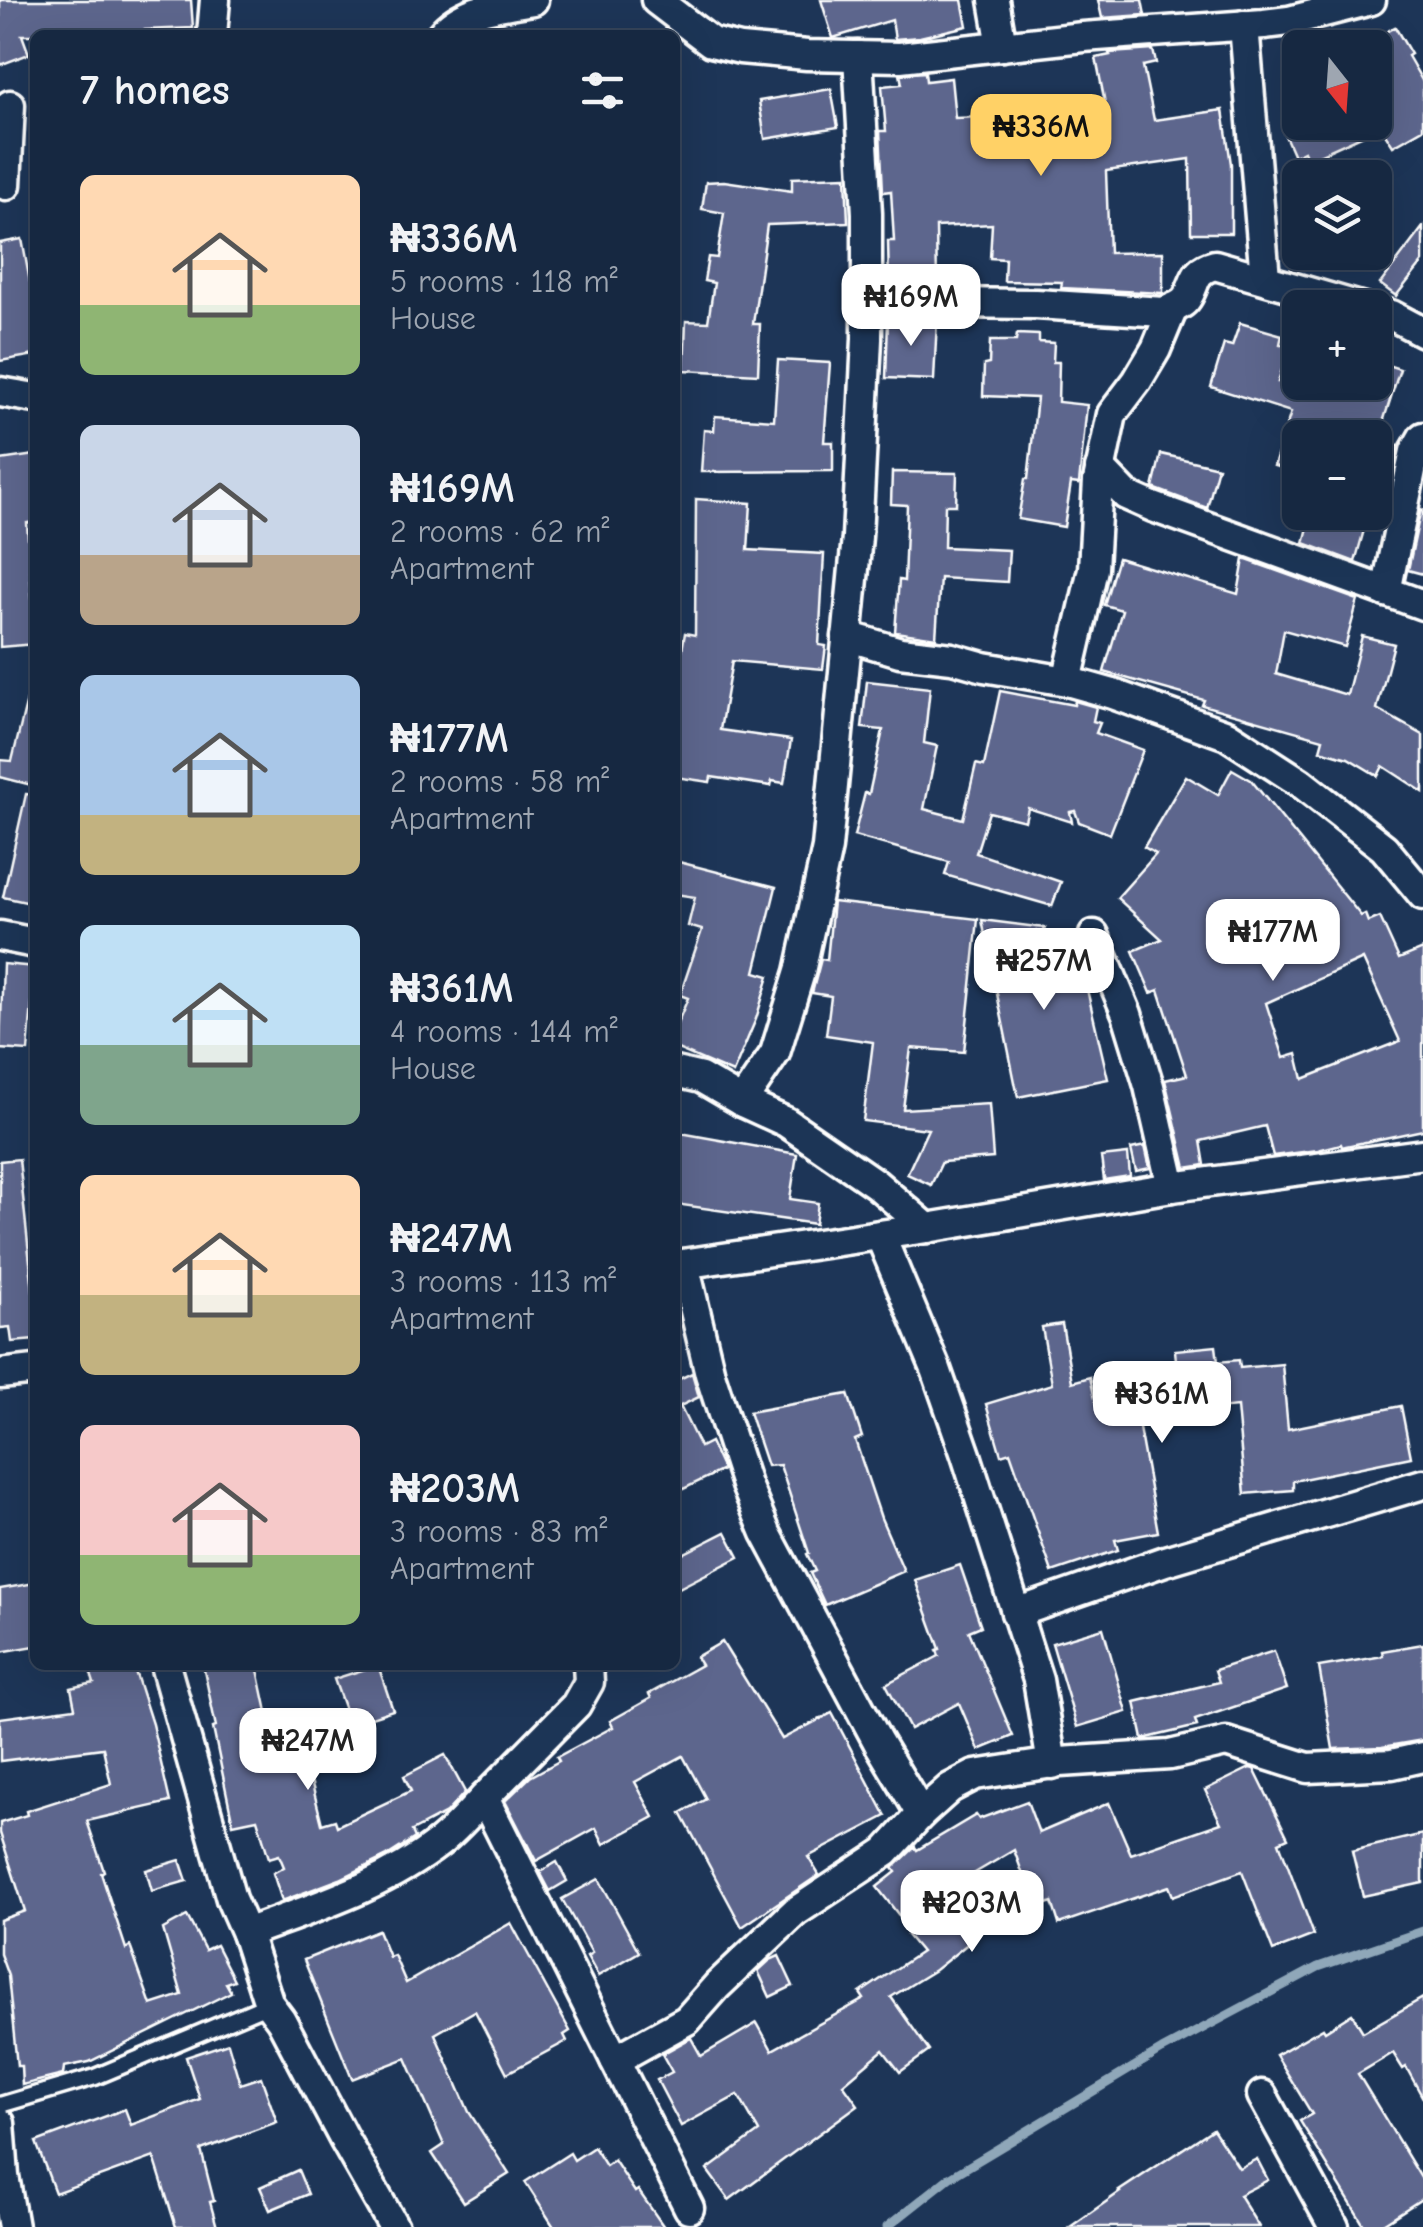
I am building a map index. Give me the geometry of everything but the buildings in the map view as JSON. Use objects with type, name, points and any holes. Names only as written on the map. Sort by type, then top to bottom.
[{"type":"street","points":[[212,30],[215,0]]},
{"type":"street","points":[[446,30],[460,17],[532,0]]},
{"type":"street","points":[[656,0],[711,42],[740,49],[858,56],[900,56],[1216,28],[1253,16],[1290,21],[1371,0]]},
{"type":"street","points":[[994,0],[1002,46]]},
{"type":"street","points":[[1216,28],[1227,0]]},
{"type":"street","points":[[1253,16],[1265,278]]},
{"type":"street","points":[[742,1102],[775,1053],[800,972],[827,848],[857,537],[867,339],[867,214],[858,56]]},
{"type":"street","points":[[15,102],[3,186],[30,188]]},
{"type":"street","points":[[866,302],[1036,304],[1164,312],[1179,306],[1187,298],[1195,277],[1206,267],[1215,266],[1305,290]]},
{"type":"street","points":[[1067,681],[1093,569],[1100,468],[1112,414],[1156,349],[1173,308]]},
{"type":"street","points":[[1392,316],[1423,332]]},
{"type":"street","points":[[0,392],[30,397]]},
{"type":"street","points":[[1386,592],[1416,451],[1423,436]]},
{"type":"street","points":[[1100,468],[1126,495],[1154,507],[1423,605]]},
{"type":"street","points":[[847,636],[900,652],[1067,681],[1227,735],[1301,784],[1384,848],[1423,895]]},
{"type":"street","points":[[0,936],[30,942]]},
{"type":"street","points":[[1094,936],[1132,1032],[1172,1187]]},
{"type":"street","points":[[680,1073],[701,1078],[786,1122],[876,1184],[927,1228]]},
{"type":"street","points":[[680,1265],[1172,1187],[1423,1154]]},
{"type":"street","points":[[880,1235],[942,1386],[1038,1680],[1052,1764]]},
{"type":"street","points":[[680,1269],[746,1485],[766,1533],[921,1814]]},
{"type":"street","points":[[0,1374],[30,1371]]},
{"type":"street","points":[[1016,1613],[1164,1560],[1423,1484]]},
{"type":"street","points":[[165,1670],[232,1899],[269,2004],[394,2227]]},
{"type":"street","points":[[246,1934],[349,1894],[404,1867],[442,1840],[576,1705],[589,1682],[588,1670]]},
{"type":"street","points":[[616,2060],[687,2020],[795,1912],[886,1852],[950,1788],[976,1775],[1052,1764],[1170,1755],[1226,1742],[1308,1768],[1392,1764],[1423,1758]]},
{"type":"street","points":[[484,1798],[689,2208]]},
{"type":"street","points":[[1262,2095],[1334,2227]]},
{"type":"street","points":[[0,2123],[13,2227]]},
{"type":"lane","points":[[0,2105],[95,2077],[269,2004]]},
{"type":"waterway","points":[[887,2227],[949,2178],[1162,2050],[1318,1967],[1423,1931]]}]
